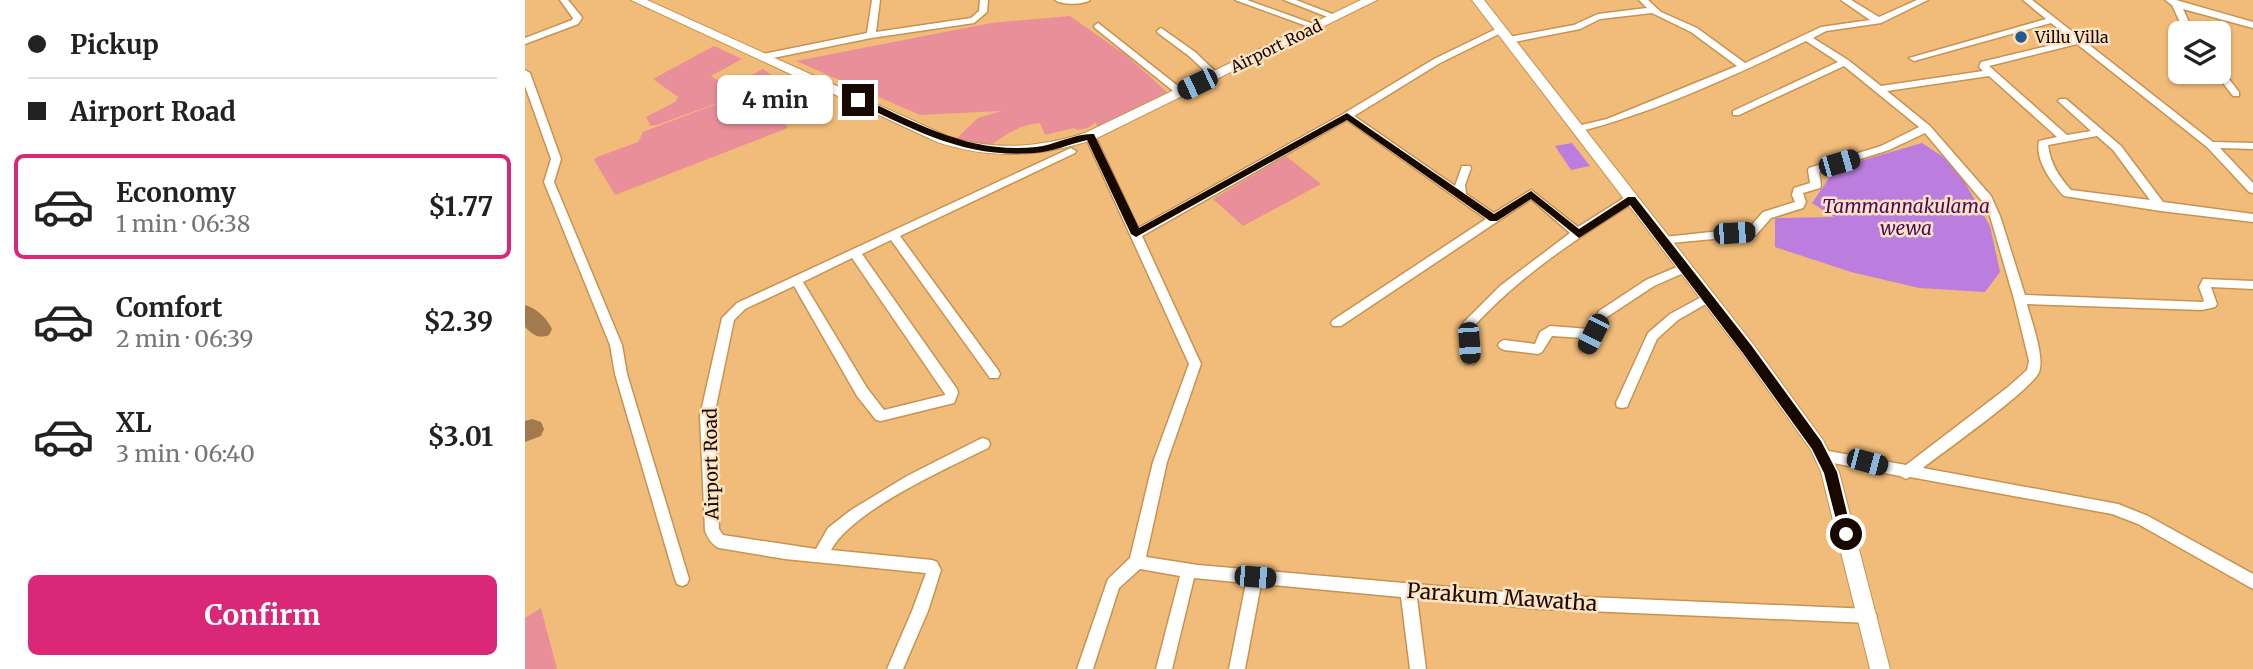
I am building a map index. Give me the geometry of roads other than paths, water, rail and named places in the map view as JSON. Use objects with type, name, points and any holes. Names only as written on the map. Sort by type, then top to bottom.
[{"type":"highway","name":"Airport Road","points":[[637,0],[941,139],[966,147],[1021,152],[1049,148],[1090,136],[1371,0]]},
{"type":"main road","points":[[1478,0],[1754,359],[1823,456],[1831,472],[1881,669]]},
{"type":"street","points":[[525,41],[575,22],[578,18],[564,0]]},
{"type":"street","points":[[871,35],[876,0]]},
{"type":"street","points":[[763,57],[871,35],[974,20],[983,12],[985,0]]},
{"type":"street","points":[[1059,0],[1086,0]]},
{"type":"street","points":[[1239,0],[1315,26]]},
{"type":"street","points":[[1288,0],[1336,17]]},
{"type":"street","points":[[1643,0],[1652,10],[1693,30],[1744,67]]},
{"type":"street","points":[[1845,0],[1878,21]]},
{"type":"street","points":[[1577,130],[1610,121],[1744,67],[1806,37],[1839,26],[1878,21],[1924,0]]},
{"type":"street","points":[[2027,0],[2211,145],[2253,190]]},
{"type":"street","points":[[2173,2],[2253,25]]},
{"type":"street","points":[[2173,2],[2183,21]]},
{"type":"street","points":[[1136,234],[1347,116],[1437,61],[1505,35],[1577,27],[1598,17],[1652,10]]},
{"type":"street","points":[[1914,58],[2053,20]]},
{"type":"street","points":[[1098,26],[1180,92]]},
{"type":"street","points":[[1161,31],[1192,54],[1214,75]]},
{"type":"street","points":[[1806,37],[1845,62],[1926,128],[1987,200],[1995,216],[2020,299],[2035,361],[2033,372],[2013,391],[1906,473]]},
{"type":"street","points":[[2064,138],[1984,67],[1987,61],[2077,41]]},
{"type":"street","points":[[1736,113],[1845,62]]},
{"type":"street","points":[[525,73],[555,159],[549,182],[616,345],[621,374],[682,579]]},
{"type":"street","points":[[1880,89],[1990,73]]},
{"type":"street","points":[[2228,84],[2236,94]]},
{"type":"street","points":[[2063,101],[2117,148],[2161,207]]},
{"type":"street","points":[[1347,116],[1494,219]]},
{"type":"street","points":[[1664,241],[1752,232],[1767,215],[1799,205],[1801,202],[1798,191],[1815,185],[1813,170],[1885,148],[1926,128]]},
{"type":"street","points":[[2100,132],[2043,143],[2042,147],[2057,179],[2068,192],[2253,218]]},
{"type":"street","points":[[1084,669],[1112,584],[1137,562],[1160,462],[1195,364],[1090,136]]},
{"type":"street","points":[[2211,145],[2253,146]]},
{"type":"street","name":"Airport Road","points":[[894,669],[927,593],[934,570],[932,567],[820,556],[719,541],[712,531],[707,416],[728,318],[741,306],[1071,151]]},
{"type":"street","points":[[1461,196],[1459,185],[1467,168]]},
{"type":"street","points":[[1337,323],[1531,194],[1579,234]]},
{"type":"street","points":[[1470,360],[1468,325],[1475,316],[1533,266],[1631,199]]},
{"type":"street","points":[[893,234],[994,374]]},
{"type":"street","points":[[796,280],[862,392],[881,416],[949,399],[952,393],[854,252]]},
{"type":"street","points":[[1585,348],[1603,314],[1650,283],[1684,268]]},
{"type":"street","points":[[2020,299],[2202,306],[2211,303],[2205,287],[2207,282],[2253,285]]},
{"type":"street","points":[[1622,403],[1652,336],[1674,317],[1707,298]]},
{"type":"street","points":[[1504,345],[1538,349],[1544,335],[1550,331],[1593,334]]},
{"type":"street","points":[[820,556],[833,533],[856,514],[912,480],[983,444]]},
{"type":"street","points":[[1823,456],[2113,508],[2143,520],[2253,582]]},
{"type":"street","name":"Parakum Mawatha","points":[[1137,562],[1255,577],[1541,602],[1868,617]]},
{"type":"street","points":[[1164,669],[1189,570]]},
{"type":"street","points":[[1237,669],[1255,577]]},
{"type":"street","points":[[1408,590],[1418,669]]},
{"type":"water","points":[[1572,143],[1590,166],[1571,170],[1555,146]]},
{"type":"water","name":"Tammannakulama wewa","points":[[1922,143],[1954,164],[1990,226],[2000,272],[1985,292],[1919,288],[1851,272],[1775,247],[1775,218],[1834,217],[1812,203],[1836,168]]},
{"type":"place","name":"Villu Villa","points":[[2021,37]]}]
